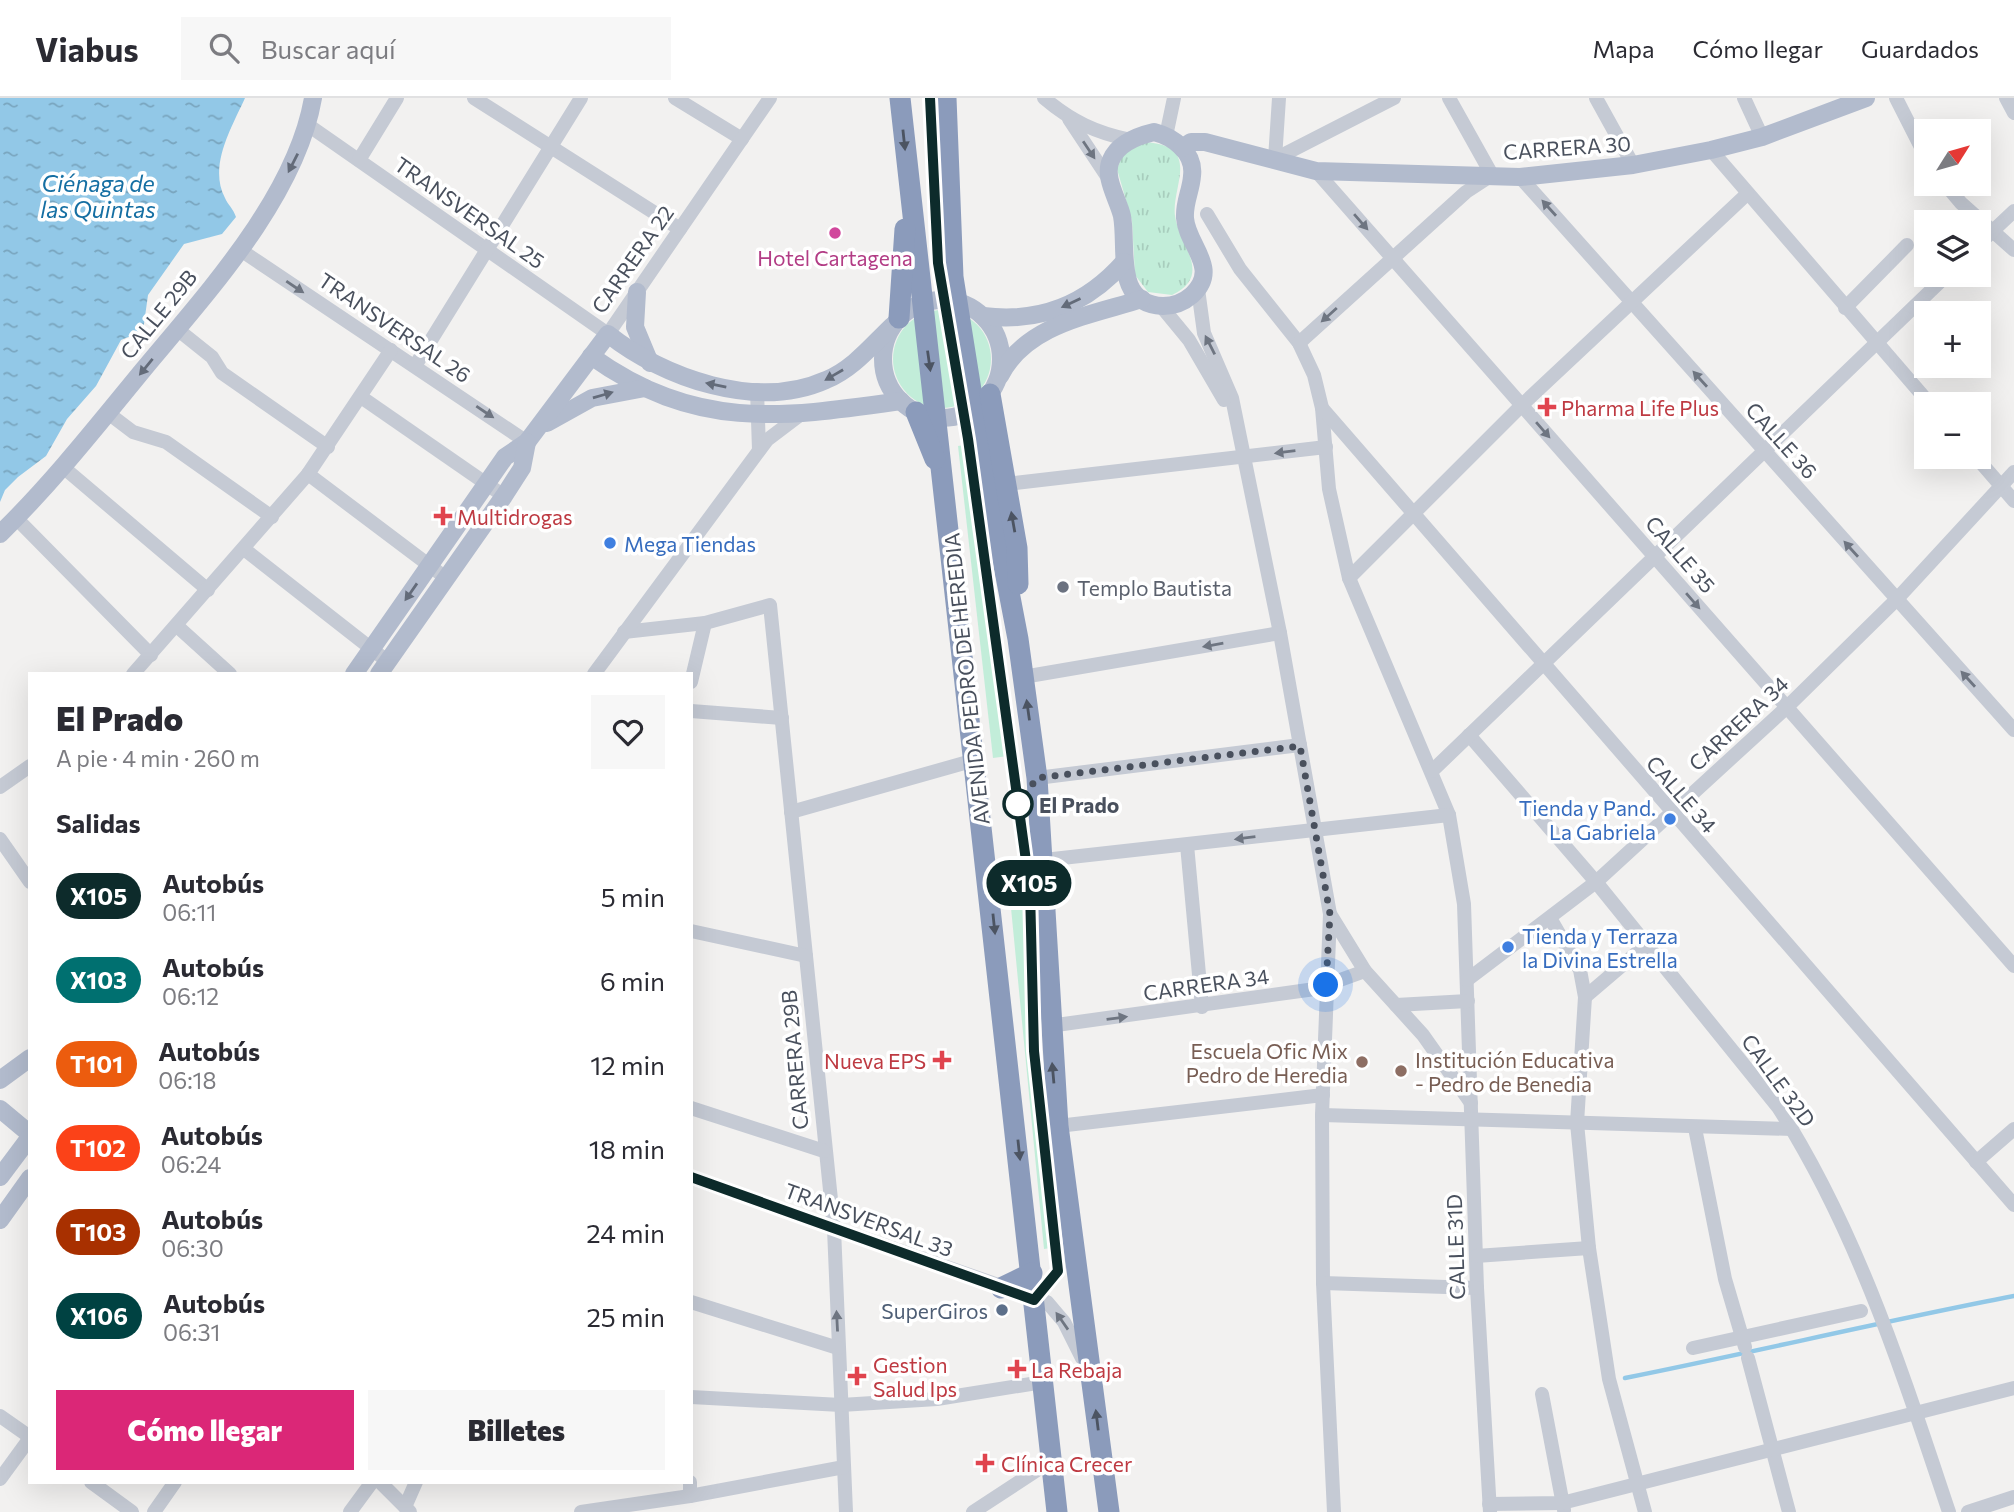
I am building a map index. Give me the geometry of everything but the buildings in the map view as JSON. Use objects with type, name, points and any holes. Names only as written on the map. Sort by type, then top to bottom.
[{"type":"highway","name":"AVENIDA PEDRO DE HEREDIA","points":[[900,98],[921,281],[920,303],[937,418],[1057,1512]]},
{"type":"highway","points":[[946,98],[949,176],[970,308],[974,409],[1018,639],[1037,778],[1044,860],[1049,1026],[1058,1126],[1109,1512]]},
{"type":"highway","points":[[896,322],[908,182]]},
{"type":"highway","points":[[992,390],[1017,548],[1018,639]]},
{"type":"highway","points":[[909,407],[944,483]]},
{"type":"highway","points":[[1001,1288],[1032,1273]]},
{"type":"main road","name":"CALLE 29B","points":[[0,534],[63,467],[239,249],[289,171],[308,125],[313,98]]},
{"type":"main road","name":"CARRERA 30","points":[[1182,148],[1198,141],[1316,171],[1520,177],[1633,165],[1711,150],[1762,136],[1866,98]]},
{"type":"main road","points":[[1154,132],[1166,136],[1182,148],[1192,168],[1185,220],[1205,264],[1198,289],[1182,302],[1161,306],[1142,299],[1126,278],[1123,221],[1110,181],[1111,160],[1131,140],[1154,132]]},
{"type":"main road","points":[[608,334],[650,363],[684,378],[720,387],[757,390],[791,388],[824,381],[851,365],[920,303],[944,299],[970,308],[1028,317],[1061,308],[1092,293],[1125,262]]},
{"type":"main road","points":[[637,292],[635,327],[650,363]]},
{"type":"main road","points":[[896,322],[883,351],[883,365],[892,391],[909,407],[937,418],[956,416],[974,409],[992,390],[1016,353],[1035,336],[1142,299]]},
{"type":"main road","points":[[970,308],[998,341],[1000,371],[992,390]]},
{"type":"main road","name":"CARRERA 22","points":[[355,672],[505,457],[527,442],[608,334]]},
{"type":"main road","points":[[590,356],[645,388],[712,410],[758,416],[909,407]]},
{"type":"main road","points":[[527,442],[557,416],[592,398],[645,388]]},
{"type":"main road","name":"CARRERA 22","points":[[383,668],[505,496],[522,468],[527,442]]},
{"type":"main road","points":[[0,1080],[28,1059]]},
{"type":"main road","points":[[0,1109],[28,1133]]},
{"type":"main road","points":[[0,1177],[28,1138]]},
{"type":"main road","points":[[0,1220],[28,1181]]},
{"type":"street","points":[[359,160],[397,98]]},
{"type":"street","points":[[474,98],[680,229]]},
{"type":"street","points":[[415,366],[581,98]]},
{"type":"street","points":[[675,98],[742,139]]},
{"type":"street","name":"CARRERA 22","points":[[608,334],[770,98]]},
{"type":"street","points":[[1044,98],[1068,118],[1098,132],[1131,140]]},
{"type":"street","points":[[1166,136],[1174,98]]},
{"type":"street","points":[[1275,159],[1279,98]]},
{"type":"street","points":[[1275,159],[1394,98]]},
{"type":"street","points":[[1298,343],[1465,192],[1492,175],[1449,98]]},
{"type":"street","points":[[1596,98],[1633,165]]},
{"type":"street","points":[[1744,98],[1762,136]]},
{"type":"street","points":[[1896,98],[1914,133]]},
{"type":"street","points":[[2006,98],[2014,113]]},
{"type":"street","points":[[1068,118],[1110,181]]},
{"type":"street","name":"TRANSVERSAL 25","points":[[308,125],[608,334]]},
{"type":"street","points":[[1711,150],[1919,392]]},
{"type":"street","name":"CALLE 35","points":[[1316,171],[2014,965]]},
{"type":"street","name":"CALLE 36","points":[[1520,177],[2014,730]]},
{"type":"street","points":[[1349,578],[1522,405],[1747,194]]},
{"type":"street","points":[[1957,196],[2014,250]]},
{"type":"street","points":[[1992,232],[2014,211]]},
{"type":"street","name":"CALLE 31D","points":[[1207,214],[1240,269],[1298,343],[1314,375],[1322,408],[1329,489],[1349,578],[1432,771],[1448,815],[1464,904],[1477,1288],[1489,1508]]},
{"type":"street","points":[[1845,308],[1907,246]]},
{"type":"street","name":"TRANSVERSAL 26","points":[[239,249],[527,442]]},
{"type":"street","points":[[1432,771],[1934,287]]},
{"type":"street","points":[[1198,289],[1204,333],[1232,398],[1280,633],[1312,829],[1330,914],[1322,1115],[1323,1283],[1334,1512]]},
{"type":"street","points":[[1161,306],[1189,340],[1213,377],[1232,416],[1244,457]]},
{"type":"street","points":[[177,329],[212,357],[222,373],[328,447]]},
{"type":"street","points":[[135,672],[308,474],[391,350]]},
{"type":"street","points":[[757,390],[759,450]]},
{"type":"street","points":[[361,397],[505,496]]},
{"type":"street","name":"CALLE 34","points":[[1322,408],[2014,1205]]},
{"type":"street","points":[[108,413],[133,432],[166,442],[272,517]]},
{"type":"street","points":[[595,672],[759,450],[777,431],[800,415]]},
{"type":"street","points":[[1006,484],[1326,447]]},
{"type":"street","points":[[63,467],[208,590]]},
{"type":"street","points":[[1987,469],[2014,501]]},
{"type":"street","name":"CARRERA 34","points":[[1467,981],[1596,883],[1787,707],[1896,600],[2014,472]]},
{"type":"street","points":[[308,474],[446,578]]},
{"type":"street","points":[[16,518],[151,655]]},
{"type":"street","points":[[244,549],[371,650],[383,668]]},
{"type":"street","name":"CARRERA 29B","points":[[705,623],[771,605],[824,1151],[834,1229],[846,1512]]},
{"type":"street","points":[[624,632],[705,623],[693,674]]},
{"type":"street","points":[[177,626],[228,672]]},
{"type":"street","points":[[1023,677],[1280,633]]},
{"type":"street","points":[[693,711],[782,718]]},
{"type":"street","name":"CALLE 32D","points":[[1469,735],[1596,883],[1778,1107],[1792,1129],[1829,1195],[1866,1273],[1949,1512]]},
{"type":"street","points":[[1037,778],[1300,746]]},
{"type":"street","points":[[791,812],[975,760]]},
{"type":"street","points":[[0,787],[28,767]]},
{"type":"street","points":[[1044,860],[1448,815]]},
{"type":"street","points":[[0,839],[28,879]]},
{"type":"street","points":[[1187,845],[1202,1007]]},
{"type":"street","points":[[1330,914],[1365,971],[1439,1055],[1472,1111]]},
{"type":"street","points":[[1550,918],[1580,970],[1585,997],[1577,1123],[1589,1248],[1609,1379],[1645,1512]]},
{"type":"street","points":[[693,931],[806,956]]},
{"type":"street","points":[[1585,997],[1646,945]]},
{"type":"street","name":"CARRERA 34","points":[[1049,1026],[1202,1007],[1326,985],[1365,971]]},
{"type":"street","points":[[1396,1004],[1468,1001]]},
{"type":"street","points":[[1058,1126],[1323,1095]]},
{"type":"street","points":[[693,1109],[824,1151]]},
{"type":"street","points":[[1322,1115],[1472,1111],[1577,1123],[1792,1129]]},
{"type":"street","points":[[1695,1128],[1725,1279],[1789,1512]]},
{"type":"street","points":[[1976,1162],[2014,1129]]},
{"type":"street","name":"TRANSVERSAL 33","points":[[693,1179],[1034,1300],[1047,1302],[1076,1342],[1093,1388]]},
{"type":"street","points":[[1034,1300],[1054,1278],[1073,1240]]},
{"type":"street","points":[[1476,1256],[1589,1248]]},
{"type":"street","points":[[1323,1283],[1477,1288]]},
{"type":"street","points":[[693,1303],[838,1348]]},
{"type":"street","points":[[1693,1348],[1745,1348],[1861,1311]]},
{"type":"street","points":[[693,1397],[841,1405],[937,1399],[1043,1382]]},
{"type":"street","points":[[1489,1508],[1563,1508],[1638,1485],[2014,1388]]},
{"type":"street","points":[[1542,1394],[1563,1508]]},
{"type":"street","points":[[0,1416],[28,1437]]},
{"type":"street","points":[[0,1479],[28,1441]]},
{"type":"street","points":[[973,1512],[1051,1461]]},
{"type":"street","points":[[580,1512],[690,1489],[844,1467]]},
{"type":"street","points":[[94,1484],[132,1512]]},
{"type":"street","points":[[153,1512],[174,1484]]},
{"type":"street","points":[[350,1512],[371,1484]]},
{"type":"street","points":[[382,1484],[407,1509],[415,1484]]},
{"type":"street","points":[[1968,1512],[2014,1497]]},
{"type":"green space","points":[[1145,142],[1163,145],[1174,151],[1179,159],[1175,216],[1191,259],[1192,269],[1191,278],[1172,295],[1148,292],[1135,275],[1132,221],[1117,169],[1122,157],[1131,148]]},
{"type":"green space","points":[[942,310],[961,314],[976,325],[987,340],[991,359],[987,378],[976,393],[961,404],[942,408],[923,404],[908,393],[897,378],[893,359],[897,340],[908,325],[923,314]]},
{"type":"green space","points":[[965,445],[1008,756],[993,758],[958,446]]},
{"type":"green space","points":[[1025,907],[1030,1056],[1050,1248],[1044,1249],[1011,908]]},
{"type":"water","name":"Ciénaga de las Quintas","points":[[0,98],[245,98],[228,134],[219,173],[220,186],[236,217],[222,234],[184,244],[148,295],[143,331],[121,340],[96,386],[67,419],[46,456],[5,490],[0,502]]},
{"type":"waterway","points":[[1625,1378],[2014,1296]]},
{"type":"bus line","name":"X105","points":[[693,1178],[1034,1300],[1058,1271],[1034,1051],[1030,890],[968,439],[938,263],[930,98]]},
{"type":"place","name":"Hotel Cartagena","points":[[835,233]]},
{"type":"place","name":"Pharma Life Plus","points":[[1547,407]]},
{"type":"place","name":"Multidrogas","points":[[443,516]]},
{"type":"place","name":"Mega Tiendas","points":[[610,543]]},
{"type":"place","name":"Templo Bautista","points":[[1063,587]]},
{"type":"place","name":"El Prado","points":[[1018,804]]},
{"type":"place","name":"Tienda y Pand. La Gabriela","points":[[1670,819]]},
{"type":"place","name":"Tienda y Terraza la Divina Estrella","points":[[1508,947]]},
{"type":"place","name":"Nueva EPS","points":[[942,1060]]},
{"type":"place","name":"Escuela Ofic Mix Pedro de Heredia","points":[[1362,1062]]},
{"type":"place","name":"Institución Educativa - Pedro de Benedia","points":[[1401,1071]]},
{"type":"place","name":"SuperGiros","points":[[1002,1310]]},
{"type":"place","name":"La Rebaja","points":[[1017,1369]]},
{"type":"place","name":"Gestion Salud Ips","points":[[857,1376]]},
{"type":"place","name":"Clínica Crecer","points":[[985,1463]]},
{"type":"route","points":[[1018,804],[1037,778],[1300,746],[1312,829],[1330,914],[1326,985]]}]
